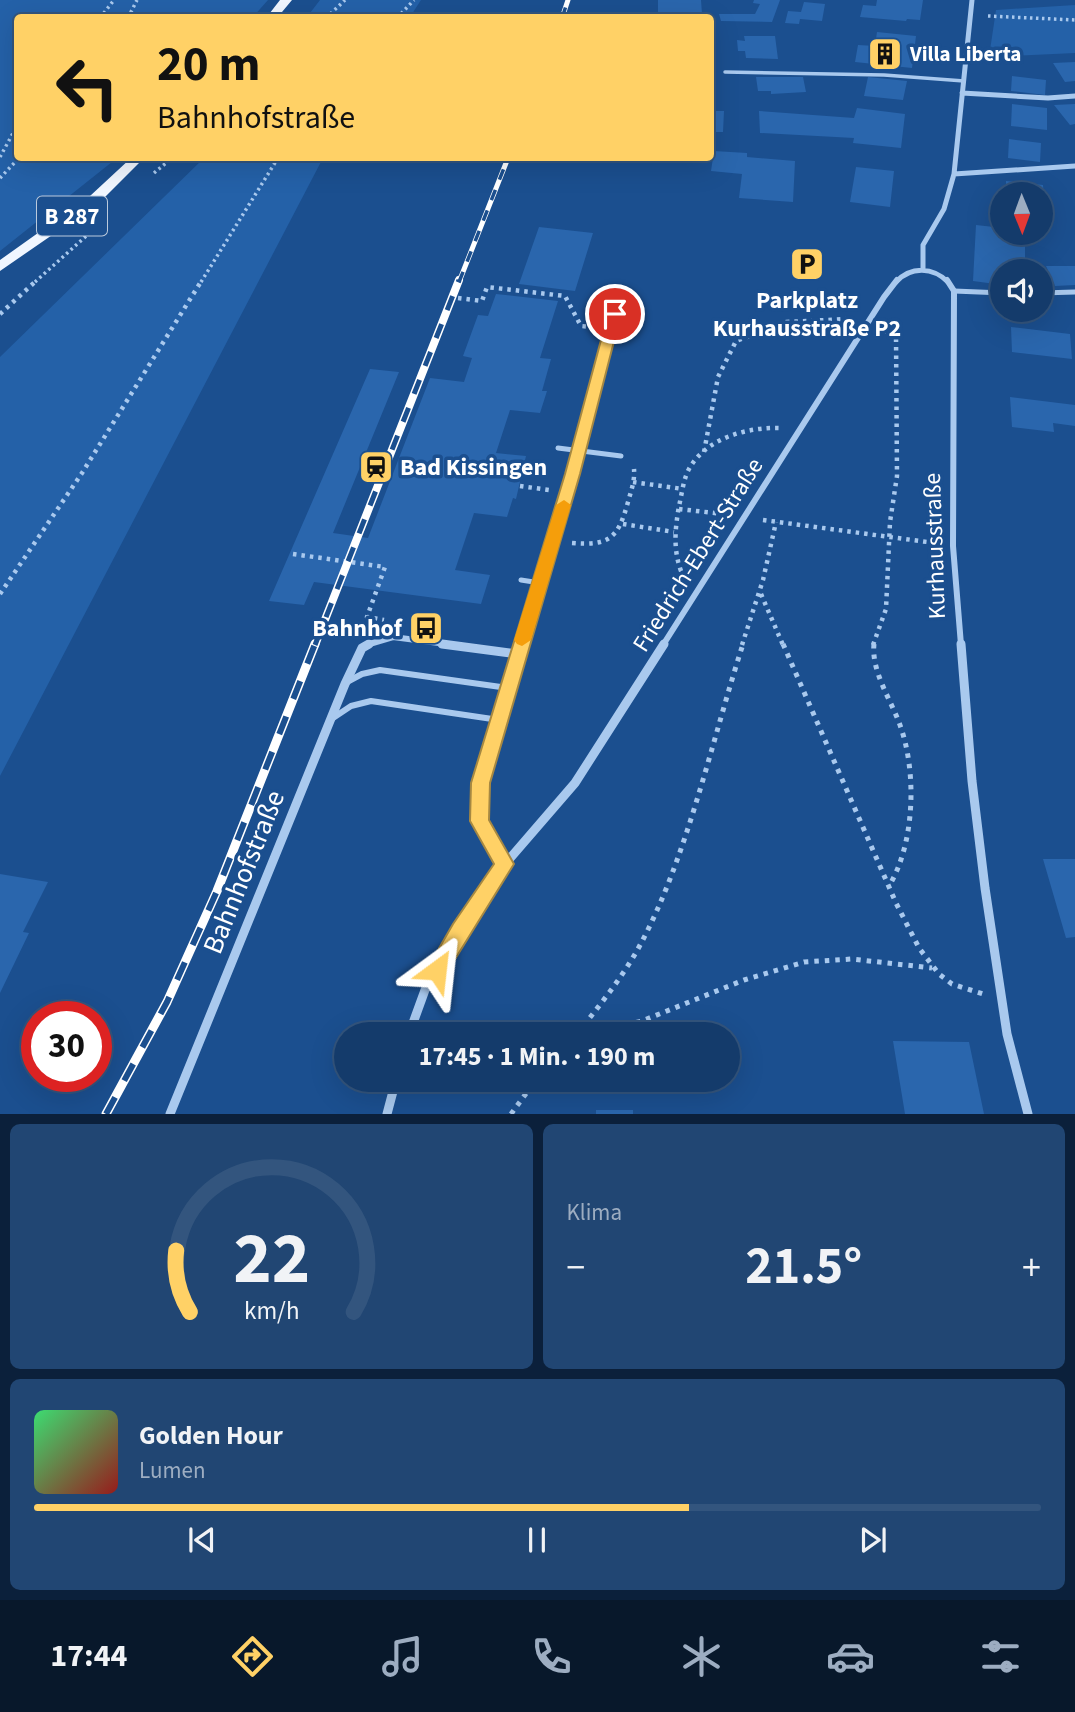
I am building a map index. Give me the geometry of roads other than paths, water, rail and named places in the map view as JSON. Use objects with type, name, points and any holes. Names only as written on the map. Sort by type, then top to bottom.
[{"type":"main road","points":[[274,14],[286,0]]},
{"type":"main road","name":"B 287","points":[[0,267],[95,198],[135,161]]},
{"type":"street","points":[[954,291],[951,282],[944,276],[923,270],[923,245],[944,209],[954,174],[972,0]]},
{"type":"street","points":[[962,93],[1048,98],[1075,96]]},
{"type":"street","points":[[954,174],[1075,166]]},
{"type":"street","name":"Friedrich-Ebert-Straße","points":[[505,864],[575,783],[884,297],[903,275],[923,270]]},
{"type":"street","name":"Kurhausstraße","points":[[954,291],[953,546],[972,781],[1007,1034],[1028,1114]]},
{"type":"street","points":[[413,1022],[425,990],[460,930],[505,864],[480,821],[480,783],[568,492],[615,314]]},
{"type":"street","name":"Bahnhofstraße","points":[[170,1114],[362,648],[372,642],[393,637],[518,654]]},
{"type":"street","points":[[387,1114],[393,1092]]},
{"type":"lane","points":[[726,72],[884,75],[964,81]]},
{"type":"lane","points":[[954,291],[990,292]]},
{"type":"lane","points":[[1053,293],[1075,292]]},
{"type":"lane","points":[[558,448],[621,456]]},
{"type":"lane","points":[[521,580],[540,583]]},
{"type":"lane","points":[[345,684],[362,674],[380,670],[508,688]]},
{"type":"lane","points":[[332,718],[351,706],[371,701],[499,720]]},
{"type":"railway","points":[[563,14],[568,0]]},
{"type":"railway","points":[[459,282],[507,161]]},
{"type":"railway","points":[[315,645],[459,280]]},
{"type":"railway","points":[[106,1114],[167,1002],[217,891],[315,644]]},
{"type":"place","name":"Villa Liberta","points":[[885,54]]},
{"type":"place","name":"Parkplatz Kurhausstraße P2","points":[[807,264]]},
{"type":"place","name":"Bad Kissingen","points":[[376,467]]},
{"type":"place","name":"Bahnhof","points":[[426,628]]}]
